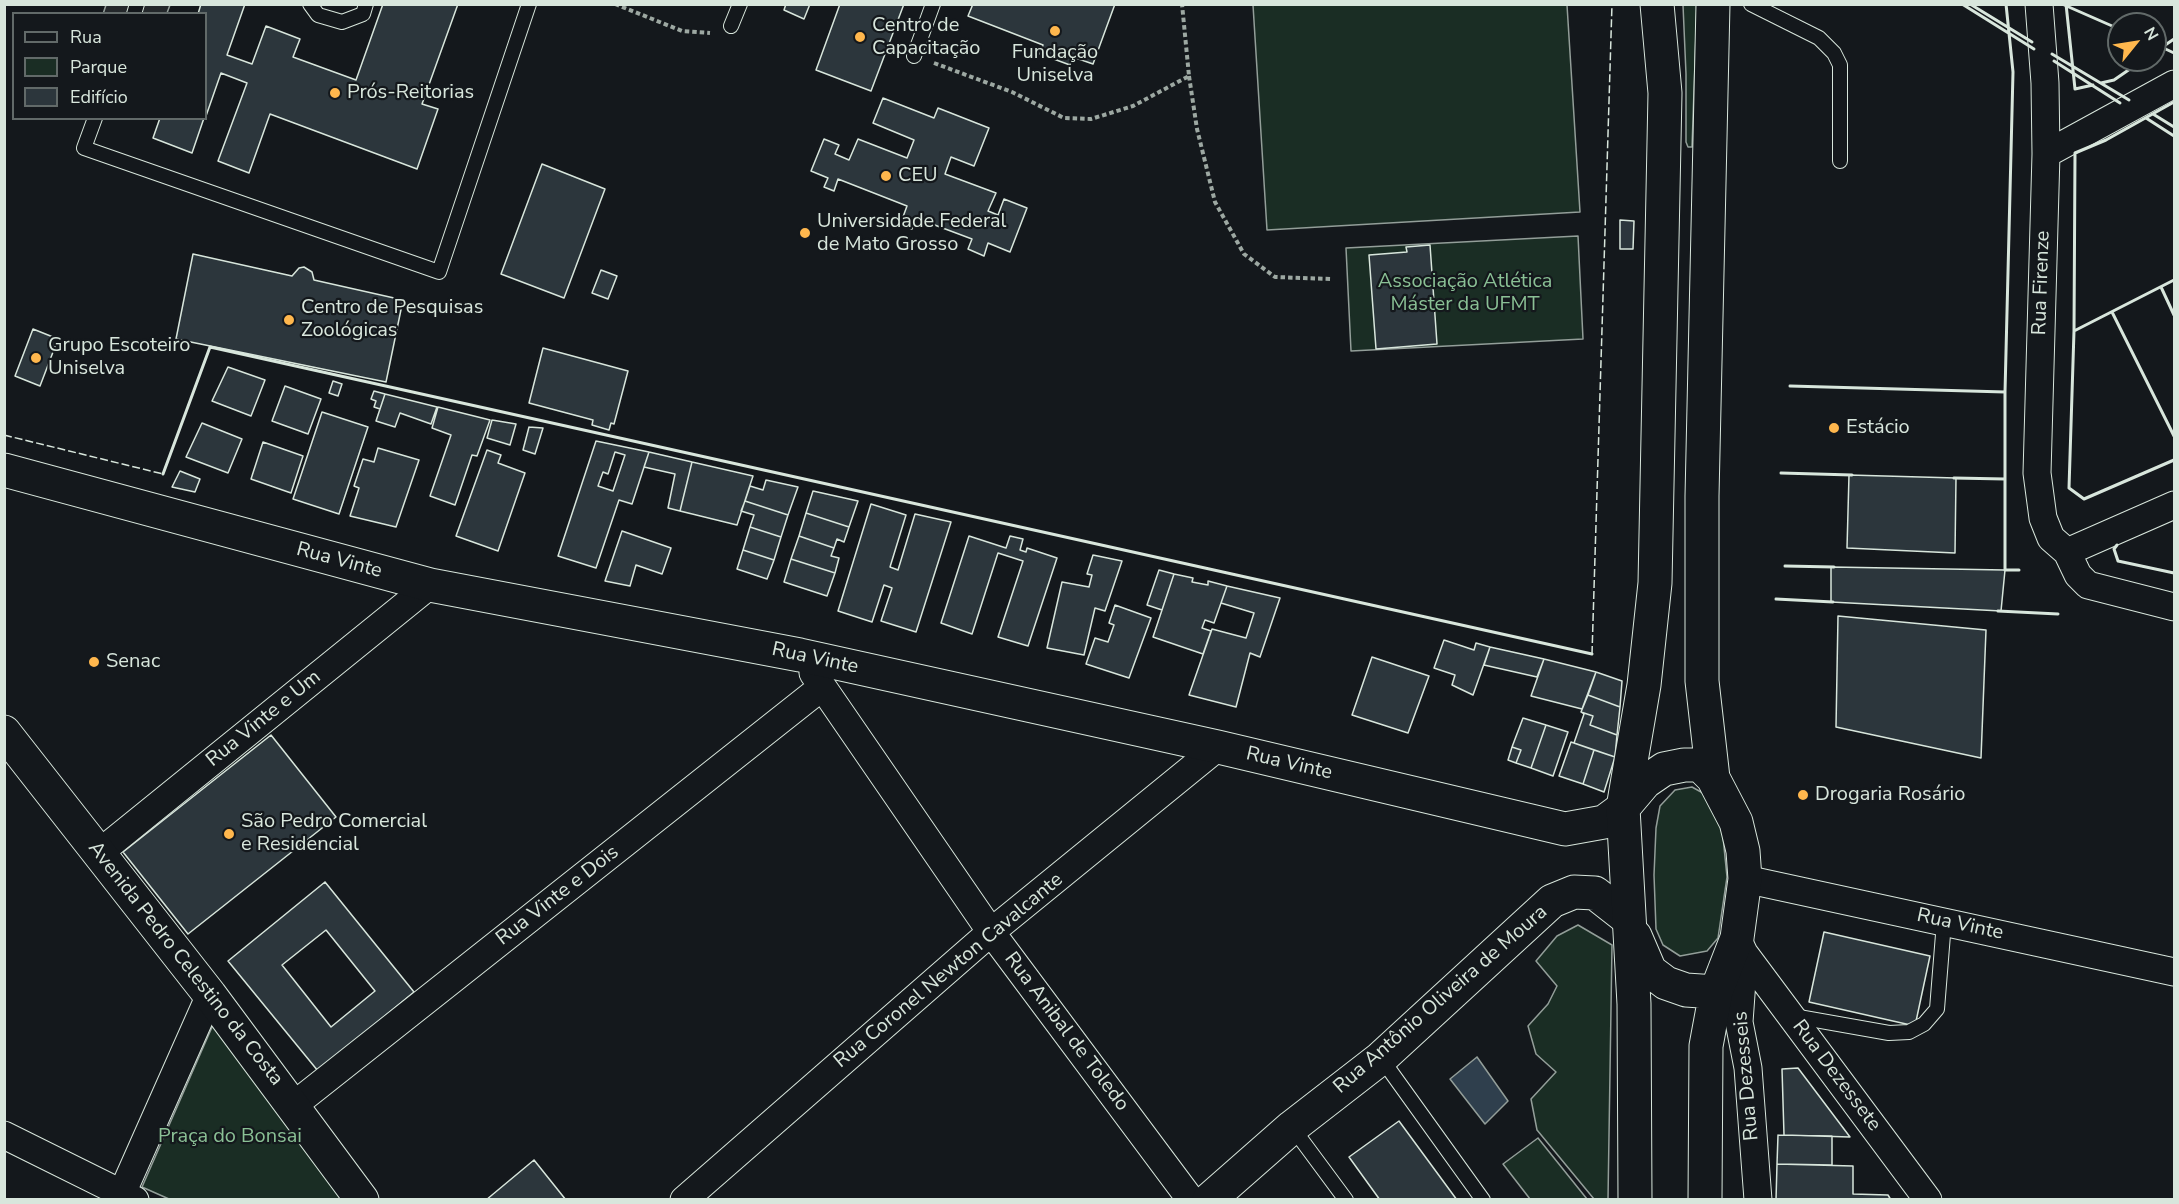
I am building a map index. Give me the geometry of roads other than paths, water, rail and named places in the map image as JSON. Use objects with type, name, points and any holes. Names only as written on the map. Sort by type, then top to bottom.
[{"type":"street","points":[[1635,1200],[1634,1004],[1627,918],[1623,808],[1644,685],[1655,583],[1665,93],[1657,4]]},
{"type":"street","points":[[1705,1200],[1706,1046],[1716,992],[1741,945],[1745,879],[1743,851],[1736,822],[1713,778],[1702,681],[1702,496],[1713,4]]},
{"type":"street","name":"Rua Firenze","points":[[2039,4],[2045,83],[2046,154],[2037,473],[2043,518],[2051,538],[2067,552],[2078,575],[2088,585],[2103,591],[2175,607]]},
{"type":"street","points":[[2046,154],[2175,84]]},
{"type":"street","name":"Rua Vinte","points":[[4,470],[430,585],[800,655],[1218,747],[1565,829],[1604,822],[1623,808],[1645,782],[1664,770],[1683,765],[1700,765],[1713,778]]},
{"type":"street","points":[[2067,552],[2175,505]]},
{"type":"street","name":"Rua Vinte e Um","points":[[99,853],[430,585]]},
{"type":"street","name":"Rua Anibal de Toledo","points":[[800,655],[991,932],[1191,1200]]},
{"type":"street","name":"Rua Vinte e Dois","points":[[294,1105],[822,687]]},
{"type":"street","name":"Avenida Pedro Celestino da Costa","points":[[4,732],[210,995],[363,1200]]},
{"type":"street","name":"Rua Coronel Newton Cavalcante","points":[[684,1200],[991,932],[1218,747]]},
{"type":"street","name":"Rua Vinte","points":[[1745,879],[2175,972]]},
{"type":"street","name":"Rua Antônio Oliveira de Moura","points":[[1209,1200],[1292,1127],[1381,1058],[1552,901],[1574,892],[1595,893],[1627,918]]},
{"type":"street","points":[[1627,918],[1650,971],[1666,983],[1686,990],[1716,992]]},
{"type":"street","name":"Rua Dezessete","points":[[1741,945],[1928,1200]]},
{"type":"street","name":"Rua Dezesseis","points":[[1741,945],[1738,1022],[1748,1068],[1758,1200]]},
{"type":"street","points":[[4,1135],[125,1198],[210,995]]},
{"type":"lane","points":[[309,4],[318,15],[342,22],[363,14],[366,4]]},
{"type":"lane","points":[[94,120],[84,148],[439,272],[529,4]]},
{"type":"lane","points":[[731,26],[740,4]]},
{"type":"lane","points":[[914,56],[933,4]]},
{"type":"lane","points":[[1751,4],[1820,38],[1834,53],[1840,65],[1840,161]]},
{"type":"lane","points":[[1791,1016],[1889,1033],[1909,1032],[1924,1024],[1937,1009],[1944,922]]},
{"type":"lane","points":[[1381,1058],[1483,1200]]},
{"type":"lane","points":[[1292,1127],[1346,1200]]},
{"type":"water","points":[[1477,1057],[1508,1101],[1485,1124],[1450,1079]]},
{"type":"place","name":"Fundação Uniselva","points":[[1055,31]]},
{"type":"place","name":"Centro de Capacitação","points":[[860,37]]},
{"type":"place","name":"Prós-Reitorias","points":[[335,93]]},
{"type":"place","name":"CEU","points":[[886,176]]},
{"type":"place","name":"Universidade Federal de Mato Grosso","points":[[805,233]]},
{"type":"place","name":"Centro de Pesquisas Zoológicas","points":[[289,320]]},
{"type":"place","name":"Grupo Escoteiro Uniselva","points":[[36,358]]},
{"type":"place","name":"Estácio","points":[[1834,428]]},
{"type":"place","name":"Senac","points":[[94,662]]},
{"type":"place","name":"Drogaria Rosário","points":[[1803,795]]},
{"type":"place","name":"São Pedro Comercial e Residencial","points":[[229,834]]},
{"type":"park label","name":"Associação Atlética Máster da UFMT","points":[[1465,294]]},
{"type":"park label","name":"Praça do Bonsai","points":[[230,1137]]}]
